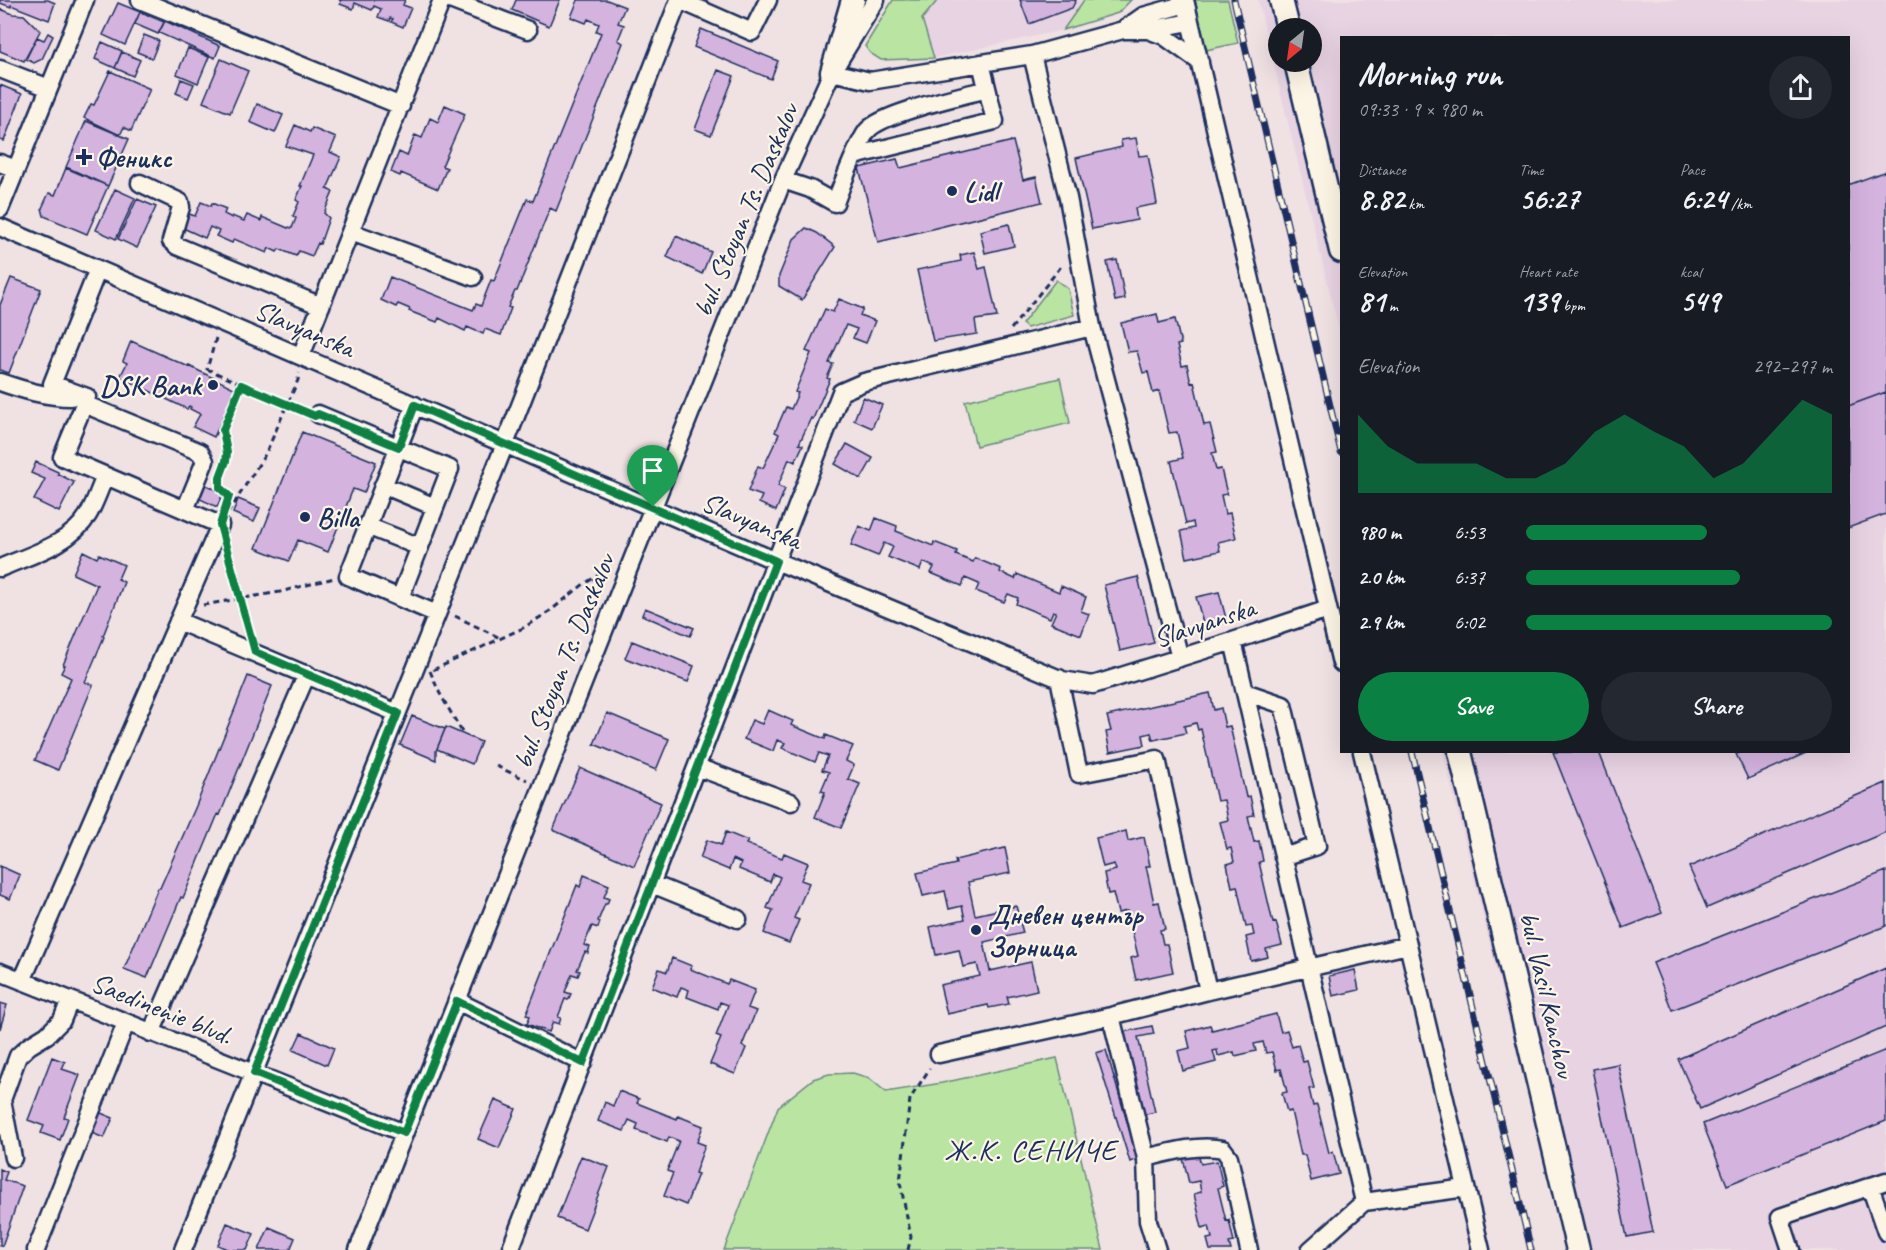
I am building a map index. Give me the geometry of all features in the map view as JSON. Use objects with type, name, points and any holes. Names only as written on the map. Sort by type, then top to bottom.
[{"type":"main road","points":[[832,72],[853,0]]},
{"type":"main road","points":[[1281,0],[1286,18]]},
{"type":"main road","points":[[1298,72],[1340,247]]},
{"type":"main road","name":"bul. Vasil Kanchov","points":[[1460,753],[1578,1250]]},
{"type":"street","points":[[0,209],[86,0]]},
{"type":"street","points":[[140,0],[400,106]]},
{"type":"street","points":[[301,356],[442,0]]},
{"type":"street","points":[[450,0],[528,30]]},
{"type":"street","points":[[183,1250],[506,444],[679,0],[753,32],[768,0]]},
{"type":"street","name":"bul. Stoyan Ts. Daskalov","points":[[358,1250],[783,180],[832,72],[876,0]]},
{"type":"street","points":[[1145,23],[1151,0]]},
{"type":"street","points":[[832,72],[870,81],[1032,55],[1145,23],[1185,2],[1340,659]]},
{"type":"street","points":[[1145,23],[1190,22]]},
{"type":"street","points":[[1145,23],[1200,62]]},
{"type":"street","points":[[1032,55],[1068,198],[1092,327],[1180,658]]},
{"type":"street","points":[[854,156],[995,121],[981,63]]},
{"type":"street","points":[[0,69],[49,88]]},
{"type":"street","points":[[783,180],[810,189],[835,202],[854,156],[868,130],[887,117],[987,89]]},
{"type":"street","points":[[0,163],[16,169]]},
{"type":"street","points":[[140,183],[180,202],[181,207],[171,240],[177,246],[321,306]]},
{"type":"street","name":"Slavyanska","points":[[0,227],[776,561],[1059,678],[1093,685],[1328,609]]},
{"type":"street","points":[[351,231],[473,277]]},
{"type":"street","points":[[98,269],[52,384],[200,452],[205,461],[185,510]]},
{"type":"street","points":[[512,1248],[841,392],[864,382],[1092,327]]},
{"type":"street","points":[[0,382],[29,392],[86,401]]},
{"type":"street","points":[[22,981],[220,525],[62,457],[86,401]]},
{"type":"street","points":[[415,405],[348,576],[438,611]]},
{"type":"street","points":[[318,414],[450,469],[400,598]]},
{"type":"street","points":[[0,568],[58,542],[77,530],[89,514],[105,476]]},
{"type":"street","points":[[383,485],[435,507]]},
{"type":"street","points":[[368,526],[420,548]]},
{"type":"street","points":[[181,615],[255,652],[398,713]]},
{"type":"street","points":[[1233,641],[1364,1202]]},
{"type":"street","points":[[151,1033],[307,674]]},
{"type":"street","points":[[1059,678],[1079,774],[1157,759],[1208,991]]},
{"type":"street","points":[[1245,692],[1284,705],[1317,846],[1283,857]]},
{"type":"street","points":[[1362,753],[1481,1250]]},
{"type":"street","points":[[697,767],[791,802]]},
{"type":"street","points":[[652,884],[738,919]]},
{"type":"street","points":[[939,1054],[1111,1016],[1408,945]]},
{"type":"street","name":"Saedinenie blvd.","points":[[0,972],[404,1133]]},
{"type":"street","points":[[13,1158],[2,1100],[18,1056],[47,1035],[62,1020],[70,1000]]},
{"type":"street","points":[[457,1001],[583,1063]]},
{"type":"street","points":[[1111,1016],[1146,1158],[1148,1221],[1157,1250]]},
{"type":"street","points":[[36,1250],[126,1023]]},
{"type":"street","points":[[1146,1158],[1214,1147],[1223,1149],[1229,1157],[1249,1250]]},
{"type":"street","points":[[1791,1250],[1780,1217],[1878,1184],[1886,1232]]},
{"type":"street","points":[[1310,1250],[1364,1202],[1466,1188]]},
{"type":"path","points":[[993,351],[1077,246]]},
{"type":"path","points":[[220,321],[207,369],[287,405],[315,416],[318,414]]},
{"type":"path","points":[[220,525],[266,453],[298,380],[301,356]]},
{"type":"path","points":[[241,385],[223,430],[227,453],[220,477],[220,488],[229,496],[220,525],[255,652]]},
{"type":"path","points":[[430,671],[524,628],[605,571],[631,565]]},
{"type":"path","points":[[181,615],[240,598],[280,592],[348,576]]},
{"type":"path","points":[[438,611],[501,638]]},
{"type":"path","points":[[423,650],[439,692],[462,732]]},
{"type":"path","points":[[496,766],[543,787]]},
{"type":"path","points":[[908,1250],[911,1237],[900,1182],[910,1099],[939,1054]]},
{"type":"shaded area","points":[[938,0],[1084,0],[1063,30],[934,58],[922,19]]},
{"type":"shaded area","points":[[1258,0],[1886,0],[1886,1250],[1565,1250],[1443,753],[1850,753],[1850,36],[1340,36],[1340,334],[1276,72],[1322,72],[1322,18],[1268,18],[1268,41]]},
{"type":"green space","points":[[893,0],[938,0],[922,19],[934,58],[881,60],[870,53],[865,46]]},
{"type":"green space","points":[[1084,0],[1131,0],[1118,13],[1063,30]]},
{"type":"green space","points":[[1195,0],[1228,0],[1238,43],[1206,50]]},
{"type":"green space","points":[[1056,280],[1068,289],[1074,315],[1027,328],[1022,324]]},
{"type":"green space","points":[[1060,378],[1070,423],[976,446],[965,401]]},
{"type":"green space","points":[[1057,1058],[1103,1250],[724,1250],[778,1107],[813,1079],[829,1074],[853,1073],[869,1078],[886,1092],[942,1083]]},
{"type":"building","points":[[0,0],[48,0],[55,3],[49,20],[0,3]]},
{"type":"building","points":[[339,0],[405,0],[403,5],[411,8],[403,27],[391,22],[393,19],[390,18],[389,21],[378,17],[381,9],[374,6],[372,10],[355,3],[353,9],[340,4]]},
{"type":"building","points":[[516,0],[560,0],[549,26],[512,10]]},
{"type":"building","points":[[578,0],[607,0],[625,7],[618,23],[624,25],[618,40],[623,43],[556,211],[550,208],[517,291],[508,307],[511,308],[501,335],[485,329],[483,334],[467,327],[465,331],[439,318],[437,322],[398,304],[396,307],[381,300],[390,277],[473,310],[476,304],[481,306],[491,280],[494,281],[527,199],[533,201],[601,33],[596,31],[599,24],[588,19],[586,23],[571,17]]},
{"type":"building","points":[[1020,0],[1076,0],[1072,8],[1029,24]]},
{"type":"building","points":[[118,3],[140,12],[125,45],[103,35]]},
{"type":"building","points":[[0,9],[24,15],[40,31],[24,61],[0,51]]},
{"type":"building","points":[[140,12],[164,22],[158,34],[135,24]]},
{"type":"building","points":[[165,21],[220,46],[215,58],[159,33]]},
{"type":"building","points":[[701,29],[778,61],[771,79],[694,47]]},
{"type":"building","points":[[48,33],[53,36],[42,59],[34,63],[26,59],[37,37],[44,40]]},
{"type":"building","points":[[144,35],[159,41],[152,58],[137,52]]},
{"type":"building","points":[[102,42],[122,51],[115,68],[95,59]]},
{"type":"building","points":[[188,48],[209,57],[198,83],[177,74]]},
{"type":"building","points":[[122,52],[140,60],[133,76],[115,68]]},
{"type":"building","points":[[221,59],[248,71],[230,113],[203,102]]},
{"type":"building","points":[[718,70],[734,76],[711,135],[695,129]]},
{"type":"building","points":[[110,71],[150,89],[131,131],[124,127],[120,135],[84,118],[91,104],[94,105]]},
{"type":"building","points":[[181,79],[194,84],[188,98],[176,93]]},
{"type":"building","points":[[0,85],[22,94],[4,141],[0,140]]},
{"type":"building","points":[[257,104],[283,115],[275,133],[250,122]]},
{"type":"building","points":[[445,105],[465,114],[442,166],[447,168],[438,189],[401,173],[400,176],[391,172],[399,152],[407,156],[415,135],[422,138],[430,118],[438,122]]},
{"type":"building","points":[[86,121],[129,139],[108,186],[66,167]]},
{"type":"building","points":[[295,125],[310,132],[312,128],[336,138],[330,152],[341,157],[327,189],[333,192],[324,213],[329,218],[320,244],[318,243],[312,256],[299,251],[296,256],[279,249],[277,252],[269,248],[267,253],[234,239],[232,243],[216,236],[219,231],[210,227],[205,238],[183,228],[189,214],[195,216],[201,202],[211,206],[212,203],[226,209],[224,214],[232,218],[232,216],[244,221],[247,215],[261,221],[262,217],[292,228],[296,218],[293,216],[299,202],[296,200],[302,186],[300,186],[313,155],[286,146]]},
{"type":"building","points":[[1136,138],[1139,156],[1148,155],[1157,204],[1135,208],[1137,220],[1092,229],[1076,158],[1122,147],[1121,140]]},
{"type":"building","name":"Lidl","points":[[1013,141],[1023,180],[1036,177],[1042,202],[878,242],[859,168],[897,159],[900,168]]},
{"type":"building","points":[[66,168],[108,186],[87,234],[44,216],[42,208],[49,193],[55,195]]},
{"type":"building","points":[[1886,171],[1886,392],[1850,405],[1850,184]]},
{"type":"building","points":[[115,189],[135,198],[116,239],[96,230]]},
{"type":"building","points":[[137,199],[156,207],[137,248],[118,239]]},
{"type":"building","points":[[1009,224],[1014,246],[985,253],[980,231]]},
{"type":"building","points":[[806,228],[817,233],[835,247],[802,300],[779,286],[779,276],[794,239]]},
{"type":"building","points":[[676,236],[711,252],[702,274],[667,257]]},
{"type":"building","points":[[974,252],[979,269],[986,267],[997,317],[975,320],[977,334],[933,341],[917,270],[961,261],[960,255]]},
{"type":"building","points":[[1117,260],[1125,299],[1115,301],[1107,262]]},
{"type":"building","points":[[11,278],[41,289],[9,373],[0,370],[0,305]]},
{"type":"building","points":[[839,299],[863,309],[860,315],[875,321],[866,343],[853,338],[857,329],[846,325],[829,363],[833,364],[827,378],[830,379],[813,419],[811,418],[799,444],[803,445],[795,462],[789,459],[778,486],[785,489],[776,511],[759,503],[762,496],[748,491],[758,466],[763,468],[779,434],[775,432],[786,407],[791,409],[798,393],[795,392],[811,353],[806,351],[825,309],[833,312]]},
{"type":"building","points":[[1157,314],[1159,323],[1175,319],[1181,344],[1177,345],[1182,366],[1187,365],[1191,383],[1194,382],[1204,425],[1210,424],[1217,452],[1212,453],[1216,470],[1221,469],[1227,494],[1221,495],[1225,514],[1230,513],[1236,538],[1218,542],[1220,551],[1187,558],[1181,531],[1194,528],[1193,522],[1186,524],[1171,461],[1183,458],[1177,432],[1169,433],[1159,391],[1153,393],[1148,372],[1143,373],[1137,351],[1128,352],[1121,323]]},
{"type":"building","points":[[131,341],[236,389],[214,437],[193,427],[200,414],[190,409],[191,407],[187,409],[120,377],[127,363],[123,361]]},
{"type":"building","points":[[1886,392],[1886,514],[1850,527],[1850,405]]},
{"type":"building","points":[[863,397],[882,405],[872,428],[854,420]]},
{"type":"building","name":"Billa","points":[[302,432],[376,462],[364,493],[353,489],[328,552],[298,540],[289,561],[256,548]]},
{"type":"building","points":[[847,444],[873,458],[861,479],[835,464]]},
{"type":"building","points":[[36,462],[74,482],[59,512],[34,500],[45,479],[31,473]]},
{"type":"building","points":[[200,482],[223,493],[217,507],[194,496]]},
{"type":"building","points":[[238,499],[260,508],[254,522],[233,513]]},
{"type":"building","points":[[876,518],[897,526],[896,531],[933,546],[934,542],[957,551],[956,555],[973,562],[975,558],[1001,569],[1000,572],[1015,579],[1017,574],[1059,592],[1061,586],[1086,597],[1081,611],[1089,614],[1081,635],[1051,623],[1056,612],[1053,611],[1050,618],[1016,604],[1018,598],[1008,594],[1004,602],[976,591],[979,584],[965,578],[962,586],[931,573],[934,567],[923,562],[920,570],[888,557],[893,547],[884,543],[878,556],[851,545],[859,526],[871,531]]},
{"type":"building","points":[[83,551],[97,558],[99,554],[124,565],[118,579],[124,582],[85,682],[93,685],[58,770],[35,760],[71,678],[61,673],[65,665],[63,665],[97,585],[73,574]]},
{"type":"building","points":[[1138,577],[1154,643],[1120,651],[1104,585]]},
{"type":"building","points":[[1219,592],[1227,622],[1204,627],[1196,597]]},
{"type":"building","points":[[645,608],[694,628],[690,636],[642,615]]},
{"type":"building","points":[[632,641],[694,666],[688,682],[625,658]]},
{"type":"building","points":[[248,676],[272,686],[220,815],[218,814],[147,978],[124,969],[196,806]]},
{"type":"building","points":[[1210,693],[1214,710],[1221,708],[1225,727],[1230,726],[1246,797],[1250,796],[1254,815],[1248,816],[1254,842],[1259,841],[1263,861],[1259,862],[1273,923],[1276,922],[1282,945],[1266,949],[1268,957],[1251,961],[1246,937],[1254,935],[1252,926],[1246,927],[1237,886],[1232,887],[1227,864],[1234,862],[1231,848],[1227,849],[1220,822],[1228,820],[1224,800],[1217,801],[1201,729],[1198,730],[1196,723],[1184,726],[1186,733],[1153,740],[1151,733],[1143,735],[1145,745],[1110,752],[1106,732],[1111,731],[1107,716]]},
{"type":"building","points":[[768,710],[793,721],[791,725],[825,739],[826,735],[853,746],[846,761],[854,765],[848,779],[860,784],[841,828],[815,817],[825,792],[821,791],[829,772],[822,770],[828,756],[819,753],[815,762],[782,748],[785,743],[777,740],[773,751],[744,739],[752,720],[762,724]]},
{"type":"building","points":[[607,713],[669,739],[656,770],[594,744]]},
{"type":"building","points":[[412,716],[445,729],[436,751],[436,760],[400,745]]},
{"type":"building","points":[[446,727],[481,742],[472,764],[437,749]]},
{"type":"building","points":[[1553,753],[1599,753],[1662,913],[1623,928]]},
{"type":"building","points":[[1739,753],[1806,753],[1748,779],[1736,754]]},
{"type":"building","points":[[580,768],[661,803],[634,866],[553,830]]},
{"type":"building","points":[[1886,783],[1886,832],[1707,908],[1689,867]]},
{"type":"building","points":[[1126,831],[1128,841],[1144,837],[1150,866],[1146,866],[1154,903],[1159,902],[1165,929],[1160,930],[1163,944],[1167,944],[1173,972],[1136,980],[1131,958],[1138,956],[1127,911],[1118,913],[1113,893],[1108,894],[1104,873],[1116,870],[1114,864],[1103,867],[1096,838]]},
{"type":"building","points":[[726,832],[748,841],[746,844],[782,858],[784,853],[808,863],[801,880],[809,883],[794,918],[799,920],[789,943],[764,933],[773,910],[767,908],[780,877],[773,874],[770,882],[739,869],[741,863],[733,859],[729,870],[700,858],[707,840],[721,845]]},
{"type":"building","name":"Дневен център Зорница","points":[[1005,848],[1010,873],[968,882],[975,915],[1016,906],[1023,933],[984,942],[990,971],[1031,962],[1037,990],[1007,997],[1009,1004],[989,1008],[988,1005],[947,1014],[940,985],[980,976],[977,964],[963,967],[959,950],[936,955],[930,927],[965,919],[962,906],[949,909],[945,891],[923,896],[917,873],[956,864],[955,860]]},
{"type":"building","points":[[0,866],[20,875],[10,899],[0,895]]},
{"type":"building","points":[[1886,871],[1886,926],[1672,1010],[1653,963]]},
{"type":"building","points":[[584,875],[609,885],[604,897],[609,899],[598,921],[600,922],[598,928],[592,926],[584,945],[590,947],[588,953],[585,952],[577,970],[580,971],[578,976],[572,974],[565,992],[571,994],[568,1000],[565,999],[558,1017],[561,1018],[559,1024],[553,1022],[549,1032],[527,1024],[530,1016],[526,1015],[577,885],[580,887]]},
{"type":"building","points":[[672,958],[692,966],[690,969],[727,984],[729,980],[755,990],[748,1008],[756,1011],[742,1046],[746,1048],[735,1074],[710,1064],[721,1038],[716,1036],[728,1005],[720,1002],[718,1009],[687,997],[689,990],[681,987],[677,997],[652,987],[659,969],[667,972]]},
{"type":"building","points":[[1886,968],[1886,1027],[1700,1109],[1678,1059]]},
{"type":"building","points":[[1355,970],[1359,990],[1333,996],[1329,976]]},
{"type":"building","points":[[0,1003],[7,1005],[0,1029]]},
{"type":"building","points":[[1276,1014],[1281,1032],[1287,1030],[1292,1047],[1298,1045],[1303,1062],[1307,1061],[1314,1088],[1309,1089],[1313,1106],[1317,1105],[1329,1153],[1333,1151],[1339,1174],[1311,1181],[1305,1155],[1301,1155],[1291,1111],[1287,1112],[1282,1093],[1287,1092],[1281,1069],[1277,1070],[1272,1052],[1266,1053],[1263,1042],[1254,1044],[1256,1051],[1235,1056],[1234,1052],[1218,1056],[1217,1050],[1213,1051],[1216,1062],[1183,1071],[1178,1051],[1190,1048],[1186,1031],[1210,1025],[1212,1030]]},
{"type":"building","points":[[1152,1026],[1154,1034],[1138,1037],[1155,1112],[1142,1115],[1123,1032]]},
{"type":"building","points":[[301,1033],[334,1048],[327,1065],[293,1050]]},
{"type":"building","points":[[1106,1050],[1138,1159],[1130,1162],[1096,1053]]},
{"type":"building","points":[[1886,1050],[1886,1121],[1727,1185],[1703,1124]]},
{"type":"building","points":[[52,1057],[65,1062],[62,1069],[80,1075],[64,1117],[68,1118],[60,1140],[41,1133],[44,1126],[28,1120]]},
{"type":"building","points":[[1618,1064],[1653,1232],[1627,1237],[1592,1069]]},
{"type":"building","points":[[619,1091],[639,1099],[637,1103],[677,1119],[678,1116],[703,1126],[697,1142],[705,1145],[695,1173],[698,1174],[686,1205],[664,1196],[673,1173],[667,1171],[679,1141],[669,1137],[667,1142],[636,1130],[638,1124],[629,1120],[624,1131],[598,1121],[605,1102],[613,1106]]},
{"type":"building","points":[[495,1100],[516,1109],[499,1148],[478,1139]]},
{"type":"building","points":[[96,1111],[113,1118],[104,1138],[87,1131]]},
{"type":"building","points":[[1198,1155],[1201,1164],[1217,1161],[1223,1186],[1218,1188],[1234,1242],[1229,1243],[1231,1250],[1210,1250],[1207,1239],[1212,1238],[1209,1226],[1202,1228],[1194,1194],[1201,1192],[1199,1181],[1189,1183],[1183,1158]]},
{"type":"building","points":[[581,1156],[609,1167],[585,1229],[557,1218]]},
{"type":"building","points":[[0,1169],[7,1172],[4,1180],[23,1186],[2,1246],[0,1245]]},
{"type":"building","points":[[227,1223],[254,1234],[247,1250],[229,1250],[218,1245]]},
{"type":"building","points":[[269,1227],[295,1238],[290,1250],[259,1250]]},
{"type":"railway","points":[[1234,0],[1340,448]]},
{"type":"railway","points":[[1412,753],[1531,1250]]},
{"type":"place","name":"Феникс","points":[[84,157]]},
{"type":"place","name":"Lidl","points":[[952,191]]},
{"type":"place","name":"DSK Bank","points":[[213,385]]},
{"type":"place","name":"Billa","points":[[305,517]]},
{"type":"place","name":"Дневен център Зорница","points":[[976,930]]},
{"type":"district","name":"Ж.К. СЕНИЧЕ","points":[[1031,1150]]},
{"type":"route","points":[[241,385],[315,416],[318,414],[399,447],[415,405],[653,507],[776,561],[583,1063],[457,1001],[404,1133],[254,1073],[398,713],[255,652],[220,525],[229,496],[220,488],[220,477],[227,453],[223,430],[241,385]]}]
